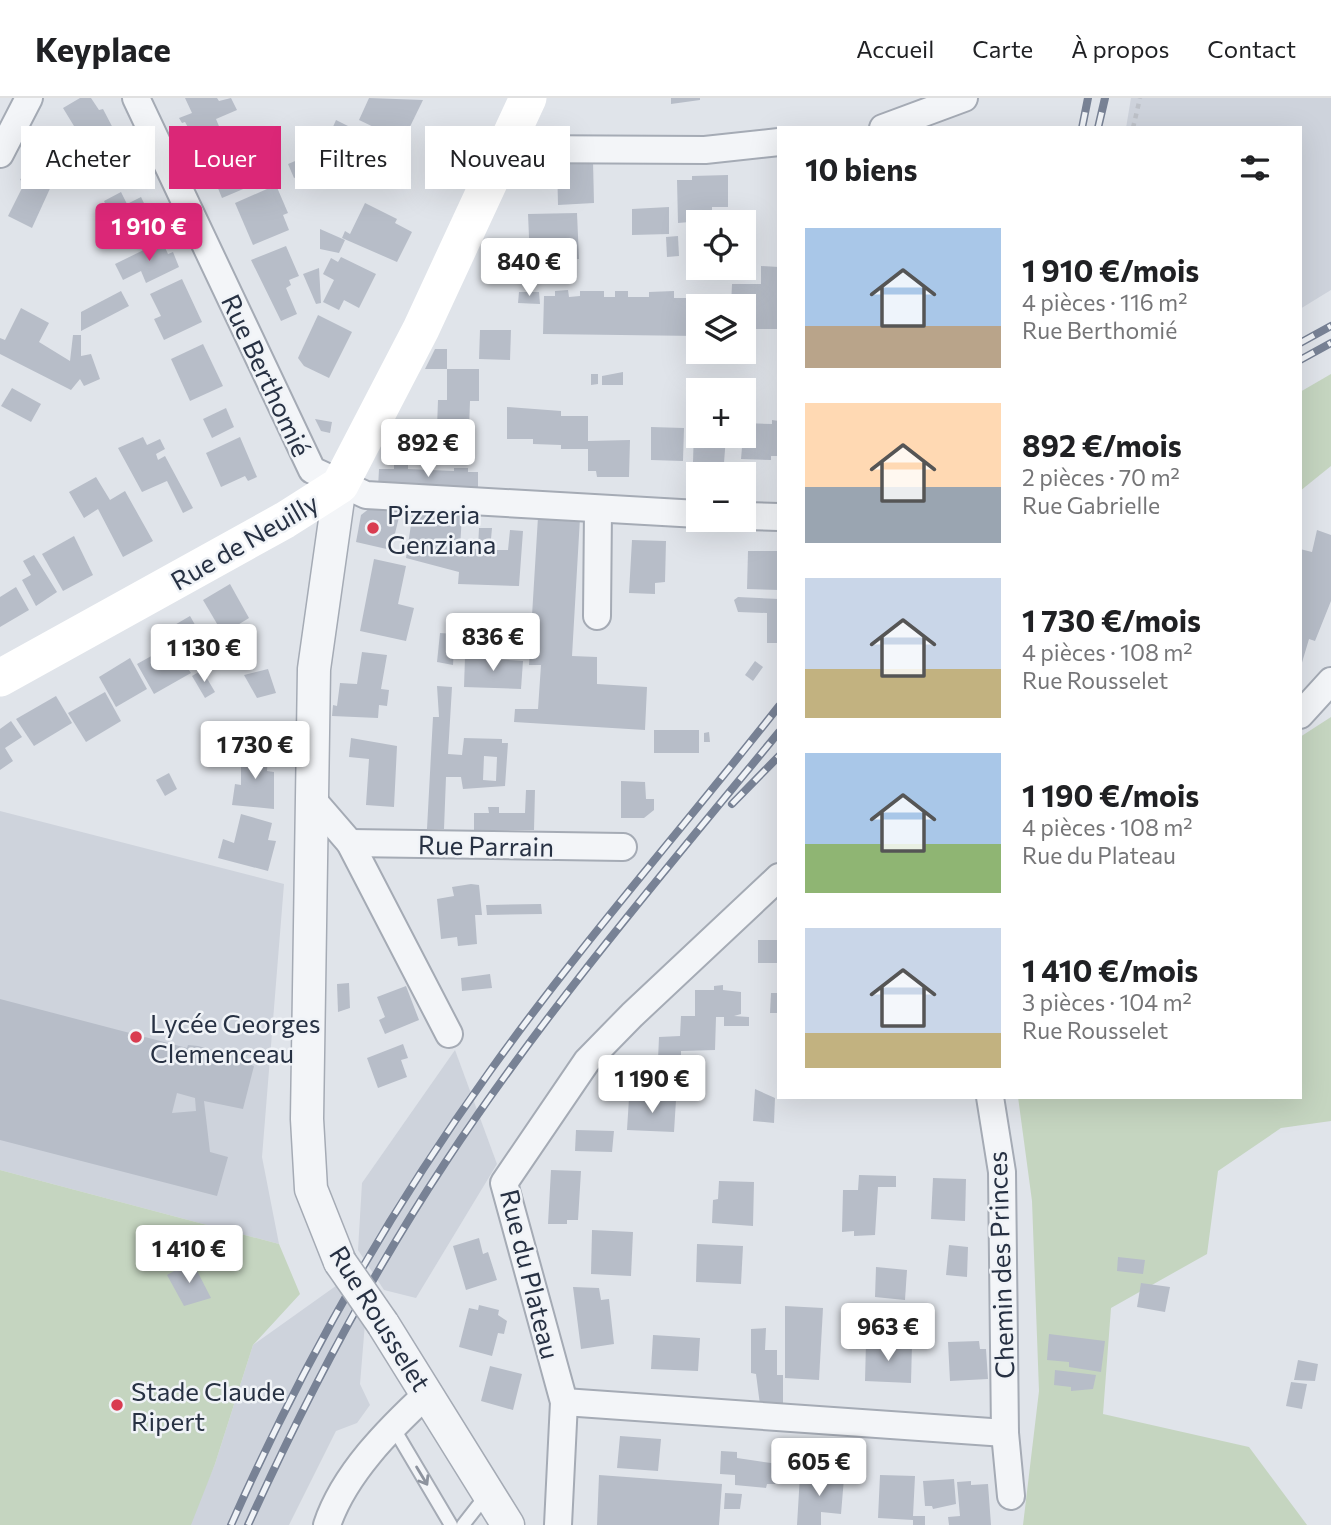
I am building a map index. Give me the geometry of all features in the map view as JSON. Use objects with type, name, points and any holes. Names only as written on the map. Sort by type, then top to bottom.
[{"type":"main road","points":[[515,126],[528,98]]},
{"type":"main road","points":[[340,485],[421,329],[486,189]]},
{"type":"main road","name":"Rue de Neuilly","points":[[0,678],[285,520],[340,485]]},
{"type":"street","points":[[0,154],[29,98]]},
{"type":"street","name":"Rue Berthomié","points":[[136,98],[312,470],[366,495],[686,514]]},
{"type":"street","points":[[888,126],[964,98]]},
{"type":"street","points":[[570,149],[705,150],[777,142]]},
{"type":"street","name":"Rue Rousselet","points":[[340,485],[314,669],[307,1119],[311,1189],[340,1262],[428,1393],[508,1525]]},
{"type":"street","points":[[597,616],[598,510]]},
{"type":"street","points":[[756,516],[777,517]]},
{"type":"street","points":[[1302,713],[1331,681]]},
{"type":"street","points":[[312,799],[349,843],[449,1034]]},
{"type":"street","name":"Rue Parrain","points":[[349,843],[622,847]]},
{"type":"street","name":"Rue du Plateau","points":[[558,1525],[564,1402],[504,1183],[587,1061],[777,879]]},
{"type":"street","name":"Chemin des Princes","points":[[990,1099],[1002,1172],[1005,1433],[1011,1496]]},
{"type":"street","points":[[327,1525],[333,1506],[393,1426],[428,1393]]},
{"type":"street","points":[[564,1402],[1005,1433]]},
{"type":"lane","points":[[393,1426],[451,1525]]},
{"type":"lane","points":[[463,1525],[488,1493]]},
{"type":"path","points":[[1133,126],[1140,98]]},
{"type":"shaded area","points":[[1131,98],[1331,98],[1331,290],[1302,308],[1302,126],[1126,126]]},
{"type":"shaded area","name":"Lycée Georges Clemenceau","points":[[0,811],[284,884],[262,1157],[279,1244],[0,1170]]},
{"type":"shaded area","points":[[455,1050],[497,1164],[416,1298],[384,1290],[358,1250],[362,1183]]},
{"type":"shaded area","points":[[340,1283],[365,1323],[360,1384],[370,1405],[357,1423],[336,1431],[289,1525],[189,1525],[215,1464],[253,1345]]},
{"type":"green space","points":[[1331,374],[1331,466],[1302,489],[1302,391]]},
{"type":"green space","points":[[1331,717],[1331,1121],[1281,1128],[1218,1171],[1207,1254],[1111,1308],[1103,1414],[1249,1447],[1307,1525],[1023,1525],[1039,1391],[1032,1201],[1018,1099],[1302,1099],[1302,736]]},
{"type":"green space","name":"Stade Claude Ripert","points":[[0,1170],[279,1244],[300,1294],[253,1345],[215,1464],[191,1525],[0,1525]]},
{"type":"building","points":[[80,98],[91,98],[99,110],[103,109],[112,126],[74,126],[63,108]]},
{"type":"building","points":[[185,98],[217,98],[219,101],[231,98],[237,110],[216,119],[219,126],[187,126],[185,122],[182,123],[179,118],[192,113]]},
{"type":"building","points":[[369,98],[423,100],[410,126],[372,126],[359,120]]},
{"type":"building","points":[[671,98],[700,98],[700,100],[671,104]]},
{"type":"building","points":[[336,120],[348,126],[333,126]]},
{"type":"building","points":[[295,161],[295,178],[294,178],[288,164]]},
{"type":"building","points":[[593,161],[594,203],[558,205],[558,189],[570,189],[570,162]]},
{"type":"building","points":[[728,175],[728,207],[686,210],[686,222],[678,223],[677,180],[692,180],[692,176]]},
{"type":"building","points":[[22,189],[50,189],[32,228],[8,216]]},
{"type":"building","points":[[218,189],[243,189],[222,198]]},
{"type":"building","points":[[267,189],[278,189],[288,213],[283,215],[289,230],[253,245],[235,203]]},
{"type":"building","points":[[121,192],[127,204],[141,197],[157,230],[128,243],[104,201]]},
{"type":"building","points":[[365,203],[397,219],[395,223],[412,232],[397,262],[342,238],[345,231],[350,234]]},
{"type":"building","points":[[669,207],[669,234],[632,235],[632,209]]},
{"type":"building","points":[[577,213],[579,259],[530,260],[528,214]]},
{"type":"building","points":[[320,229],[345,240],[339,253],[320,249]]},
{"type":"building","points":[[678,236],[679,256],[667,257],[666,237]]},
{"type":"building","points":[[162,241],[168,254],[173,252],[179,267],[146,283],[141,271],[123,280],[115,264]]},
{"type":"building","points":[[286,246],[299,276],[289,280],[291,285],[286,288],[297,314],[281,321],[251,260]]},
{"type":"building","points":[[341,257],[376,274],[359,308],[344,300],[339,310],[323,302],[334,280],[323,274],[331,258],[338,262]]},
{"type":"building","points":[[761,266],[777,267],[777,329],[756,329],[756,294],[732,294],[732,284],[761,284]]},
{"type":"building","points":[[319,268],[321,303],[316,304],[303,274]]},
{"type":"building","points":[[182,279],[202,322],[164,340],[154,319],[161,316],[150,294]]},
{"type":"building","points":[[568,290],[569,297],[580,296],[580,291],[604,291],[604,297],[615,297],[615,291],[628,291],[628,297],[649,297],[649,292],[674,291],[674,298],[686,298],[686,336],[543,334],[544,296],[555,296],[555,291]]},
{"type":"building","points":[[121,291],[129,306],[81,331],[81,312]]},
{"type":"building","points":[[519,292],[539,292],[540,304],[518,303]]},
{"type":"building","points":[[21,308],[49,323],[39,342],[70,361],[73,335],[81,335],[81,356],[91,354],[100,379],[84,386],[80,379],[71,390],[0,354],[0,338],[5,340]]},
{"type":"building","points":[[318,315],[352,332],[329,378],[304,366],[298,358]]},
{"type":"building","points":[[480,330],[511,330],[510,360],[479,359]]},
{"type":"building","points":[[203,344],[223,386],[190,401],[171,359]]},
{"type":"building","points":[[435,349],[447,349],[447,369],[425,369]]},
{"type":"building","points":[[447,369],[479,369],[479,401],[470,401],[469,429],[437,428],[438,400],[447,400]]},
{"type":"building","points":[[623,372],[623,385],[602,385],[602,376]]},
{"type":"building","points":[[591,374],[598,374],[598,384],[591,385]]},
{"type":"building","points":[[12,388],[41,404],[31,422],[1,406]]},
{"type":"building","points":[[507,407],[561,411],[561,416],[588,416],[588,441],[630,440],[629,477],[597,477],[596,471],[588,471],[588,449],[561,449],[561,445],[533,444],[533,439],[507,439]]},
{"type":"building","points":[[226,408],[234,427],[212,438],[203,419]]},
{"type":"building","points":[[315,419],[332,422],[330,433],[321,431]]},
{"type":"building","points":[[772,420],[777,421],[777,456],[771,456],[771,460],[741,459],[742,448],[756,448],[756,423],[772,424]]},
{"type":"building","points":[[651,427],[684,428],[683,461],[651,460]]},
{"type":"building","points":[[143,437],[147,445],[160,439],[165,449],[156,454],[158,460],[165,456],[193,508],[183,513],[167,481],[142,492],[118,448]]},
{"type":"building","points":[[240,437],[257,477],[248,481],[245,476],[221,487],[206,453]]},
{"type":"building","points":[[693,448],[725,448],[724,462],[693,462]]},
{"type":"building","points":[[394,464],[408,464],[408,469],[454,471],[454,468],[468,468],[468,472],[478,472],[478,491],[378,488],[379,469],[394,469]]},
{"type":"building","points":[[96,477],[110,500],[125,491],[153,541],[123,557],[98,509],[84,518],[69,492]]},
{"type":"building","points":[[370,508],[401,509],[391,550],[356,542],[361,515]]},
{"type":"building","points":[[413,511],[462,515],[460,548],[478,549],[479,528],[492,528],[490,550],[508,550],[510,530],[523,531],[519,586],[458,584],[459,572],[406,558]]},
{"type":"building","points":[[538,517],[580,518],[572,656],[597,657],[597,684],[647,687],[645,730],[514,722],[515,709],[538,709],[541,665],[529,665]]},
{"type":"building","points":[[1317,530],[1331,535],[1331,601],[1315,641],[1309,639],[1302,663],[1302,550],[1312,552]]},
{"type":"building","points":[[74,536],[93,575],[63,591],[42,554]]},
{"type":"building","points":[[632,540],[666,541],[665,582],[655,583],[655,594],[629,593]]},
{"type":"building","points":[[748,551],[777,551],[777,590],[747,589]]},
{"type":"building","points":[[34,555],[57,592],[36,606],[22,580],[31,575],[23,561]]},
{"type":"building","points":[[374,559],[406,566],[398,604],[414,608],[406,641],[360,631]]},
{"type":"building","points":[[230,584],[249,618],[223,634],[203,600]]},
{"type":"building","points":[[16,587],[29,610],[0,627],[0,597]]},
{"type":"building","points":[[738,597],[777,599],[777,643],[767,643],[767,613],[738,612],[734,600]]},
{"type":"building","points":[[190,616],[206,644],[187,654],[193,663],[186,666],[191,673],[154,694],[137,664],[173,644],[166,630]]},
{"type":"building","points":[[440,633],[455,634],[453,665],[437,662]]},
{"type":"building","points":[[362,652],[387,655],[381,689],[389,690],[387,706],[379,705],[378,718],[332,716],[333,705],[337,706],[340,683],[357,684]]},
{"type":"building","points":[[465,657],[523,661],[521,689],[464,687]]},
{"type":"building","points":[[130,658],[147,689],[116,707],[99,677]]},
{"type":"building","points":[[755,661],[763,667],[753,681],[745,675]]},
{"type":"building","points":[[268,669],[276,693],[257,698],[244,675]]},
{"type":"building","points":[[202,670],[215,692],[205,698],[192,676]]},
{"type":"building","points":[[437,686],[452,687],[448,754],[462,755],[464,738],[502,739],[502,743],[508,743],[505,786],[463,789],[461,777],[446,777],[444,829],[427,829],[433,717],[439,717]],"holes":[[[484,756],[497,757],[496,781],[483,780]]]},
{"type":"building","points":[[105,692],[121,721],[86,742],[68,713]]},
{"type":"building","points":[[56,696],[72,723],[34,746],[16,719]]},
{"type":"building","points":[[11,721],[22,737],[5,748],[13,761],[0,770],[0,729]]},
{"type":"building","points":[[654,730],[699,730],[699,753],[654,753]]},
{"type":"building","points":[[709,732],[710,742],[704,742],[704,733]]},
{"type":"building","points":[[351,738],[397,746],[394,807],[366,805],[369,759],[349,757]]},
{"type":"building","points":[[262,743],[268,755],[267,771],[274,772],[274,809],[232,805],[235,784],[241,785],[241,755]]},
{"type":"building","points":[[169,773],[177,789],[165,796],[156,780]]},
{"type":"building","points":[[621,781],[645,782],[646,799],[654,799],[654,810],[644,818],[621,818]]},
{"type":"building","points":[[526,790],[535,790],[534,830],[474,830],[474,813],[489,813],[488,807],[499,807],[499,813],[525,813]]},
{"type":"building","points":[[241,814],[272,823],[268,840],[276,841],[268,871],[218,858],[223,839],[234,843]]},
{"type":"building","points":[[479,885],[482,915],[475,915],[477,944],[458,946],[457,937],[441,939],[437,899],[454,896],[452,887]]},
{"type":"building","points":[[541,904],[542,914],[487,915],[486,905]]},
{"type":"building","points":[[758,940],[777,940],[777,963],[758,963]]},
{"type":"building","points":[[490,974],[492,988],[462,991],[461,978]]},
{"type":"building","points":[[349,983],[350,1008],[338,1012],[337,984]]},
{"type":"building","points":[[723,985],[723,990],[741,992],[741,1014],[734,1016],[749,1017],[749,1026],[724,1026],[724,1017],[716,1017],[715,1050],[681,1051],[681,1059],[658,1060],[659,1037],[680,1036],[681,1016],[695,1016],[695,990],[714,990],[714,986]]},
{"type":"building","points":[[406,986],[419,1020],[385,1034],[379,1020],[385,1017],[377,997]]},
{"type":"building","points":[[771,993],[777,993],[777,1013],[770,1013]]},
{"type":"building","points":[[0,999],[187,1048],[188,1045],[198,1046],[228,1054],[238,1058],[238,1061],[254,1066],[243,1109],[204,1101],[210,1152],[228,1157],[217,1196],[0,1140]],"holes":[[[177,1093],[195,1098],[196,1111],[172,1113]]]},
{"type":"building","points":[[403,1044],[408,1058],[401,1060],[407,1077],[378,1088],[367,1058]]},
{"type":"building","points":[[755,1089],[775,1098],[774,1123],[753,1121]]},
{"type":"building","points":[[629,1098],[676,1100],[674,1132],[627,1130]]},
{"type":"building","points":[[576,1130],[614,1131],[612,1152],[575,1151]]},
{"type":"building","points":[[551,1170],[581,1171],[578,1220],[567,1220],[567,1224],[548,1224]]},
{"type":"building","points":[[859,1175],[896,1176],[896,1187],[878,1187],[875,1235],[854,1236],[854,1231],[842,1232],[843,1190],[858,1190]]},
{"type":"building","points":[[933,1178],[966,1179],[965,1221],[931,1219]]},
{"type":"building","points":[[719,1181],[754,1182],[753,1226],[712,1223],[713,1200],[718,1199]]},
{"type":"building","points":[[592,1230],[633,1232],[631,1276],[591,1274]]},
{"type":"building","points":[[479,1238],[483,1254],[488,1252],[497,1280],[466,1290],[453,1246]]},
{"type":"building","points":[[697,1244],[743,1246],[741,1284],[696,1282]]},
{"type":"building","points":[[949,1245],[968,1247],[967,1277],[946,1275]]},
{"type":"building","points":[[1118,1257],[1145,1260],[1143,1274],[1117,1271]]},
{"type":"building","points":[[192,1261],[211,1298],[184,1306],[167,1275]]},
{"type":"building","points":[[876,1267],[907,1270],[905,1300],[875,1297]]},
{"type":"building","points":[[1141,1283],[1170,1287],[1165,1312],[1137,1307]]},
{"type":"building","points":[[573,1287],[599,1288],[601,1300],[609,1299],[614,1344],[581,1349]]},
{"type":"building","points":[[479,1305],[499,1310],[498,1315],[507,1321],[504,1334],[498,1333],[492,1356],[459,1347],[469,1308],[478,1310]]},
{"type":"building","points":[[785,1306],[823,1308],[819,1380],[785,1378]]},
{"type":"building","points":[[766,1328],[765,1350],[777,1350],[777,1375],[783,1375],[783,1407],[760,1405],[756,1374],[751,1373],[751,1329]]},
{"type":"building","points":[[1049,1334],[1105,1341],[1101,1372],[1069,1367],[1069,1362],[1047,1360]]},
{"type":"building","points":[[653,1335],[700,1338],[698,1371],[651,1369]]},
{"type":"building","points":[[979,1341],[980,1349],[986,1349],[988,1379],[950,1381],[948,1342]]},
{"type":"building","points":[[866,1342],[912,1344],[911,1383],[865,1381]]},
{"type":"building","points":[[1298,1360],[1318,1364],[1315,1381],[1294,1380]]},
{"type":"building","points":[[490,1366],[522,1374],[513,1410],[481,1401]]},
{"type":"building","points":[[1055,1370],[1096,1375],[1093,1389],[1071,1391],[1071,1387],[1054,1385]]},
{"type":"building","points":[[1291,1382],[1307,1384],[1302,1409],[1286,1406]]},
{"type":"building","points":[[620,1436],[661,1439],[658,1471],[617,1468]]},
{"type":"building","points":[[721,1451],[737,1452],[737,1458],[778,1464],[776,1484],[767,1484],[766,1488],[735,1485],[735,1475],[720,1474]]},
{"type":"building","points":[[599,1475],[722,1484],[719,1525],[597,1525]]},
{"type":"building","points":[[800,1475],[844,1478],[841,1514],[821,1512],[821,1525],[797,1525]]},
{"type":"building","points":[[880,1475],[915,1476],[913,1516],[925,1516],[925,1525],[913,1525],[913,1520],[878,1518]]},
{"type":"building","points":[[954,1479],[956,1504],[933,1509],[932,1506],[925,1506],[923,1481]]},
{"type":"building","points":[[971,1481],[971,1485],[988,1484],[991,1525],[949,1525],[948,1517],[960,1516],[957,1482]]},
{"type":"building","points":[[725,1493],[742,1494],[740,1509],[724,1509]]},
{"type":"railway","points":[[1082,126],[1088,98]]},
{"type":"railway","points":[[1098,126],[1105,98]]},
{"type":"railway","points":[[1302,342],[1331,326]]},
{"type":"railway","points":[[1302,359],[1331,343]]},
{"type":"railway","points":[[231,1525],[317,1348],[382,1235],[452,1125],[524,1024],[777,708]]},
{"type":"railway","points":[[248,1525],[339,1340],[445,1163],[564,997],[777,734]]},
{"type":"railway","points":[[732,804],[777,758]]},
{"type":"place","name":"Pizzeria Genziana","points":[[373,528]]},
{"type":"place","name":"Lycée Georges Clemenceau","points":[[136,1037]]},
{"type":"place","name":"Stade Claude Ripert","points":[[117,1405]]}]
